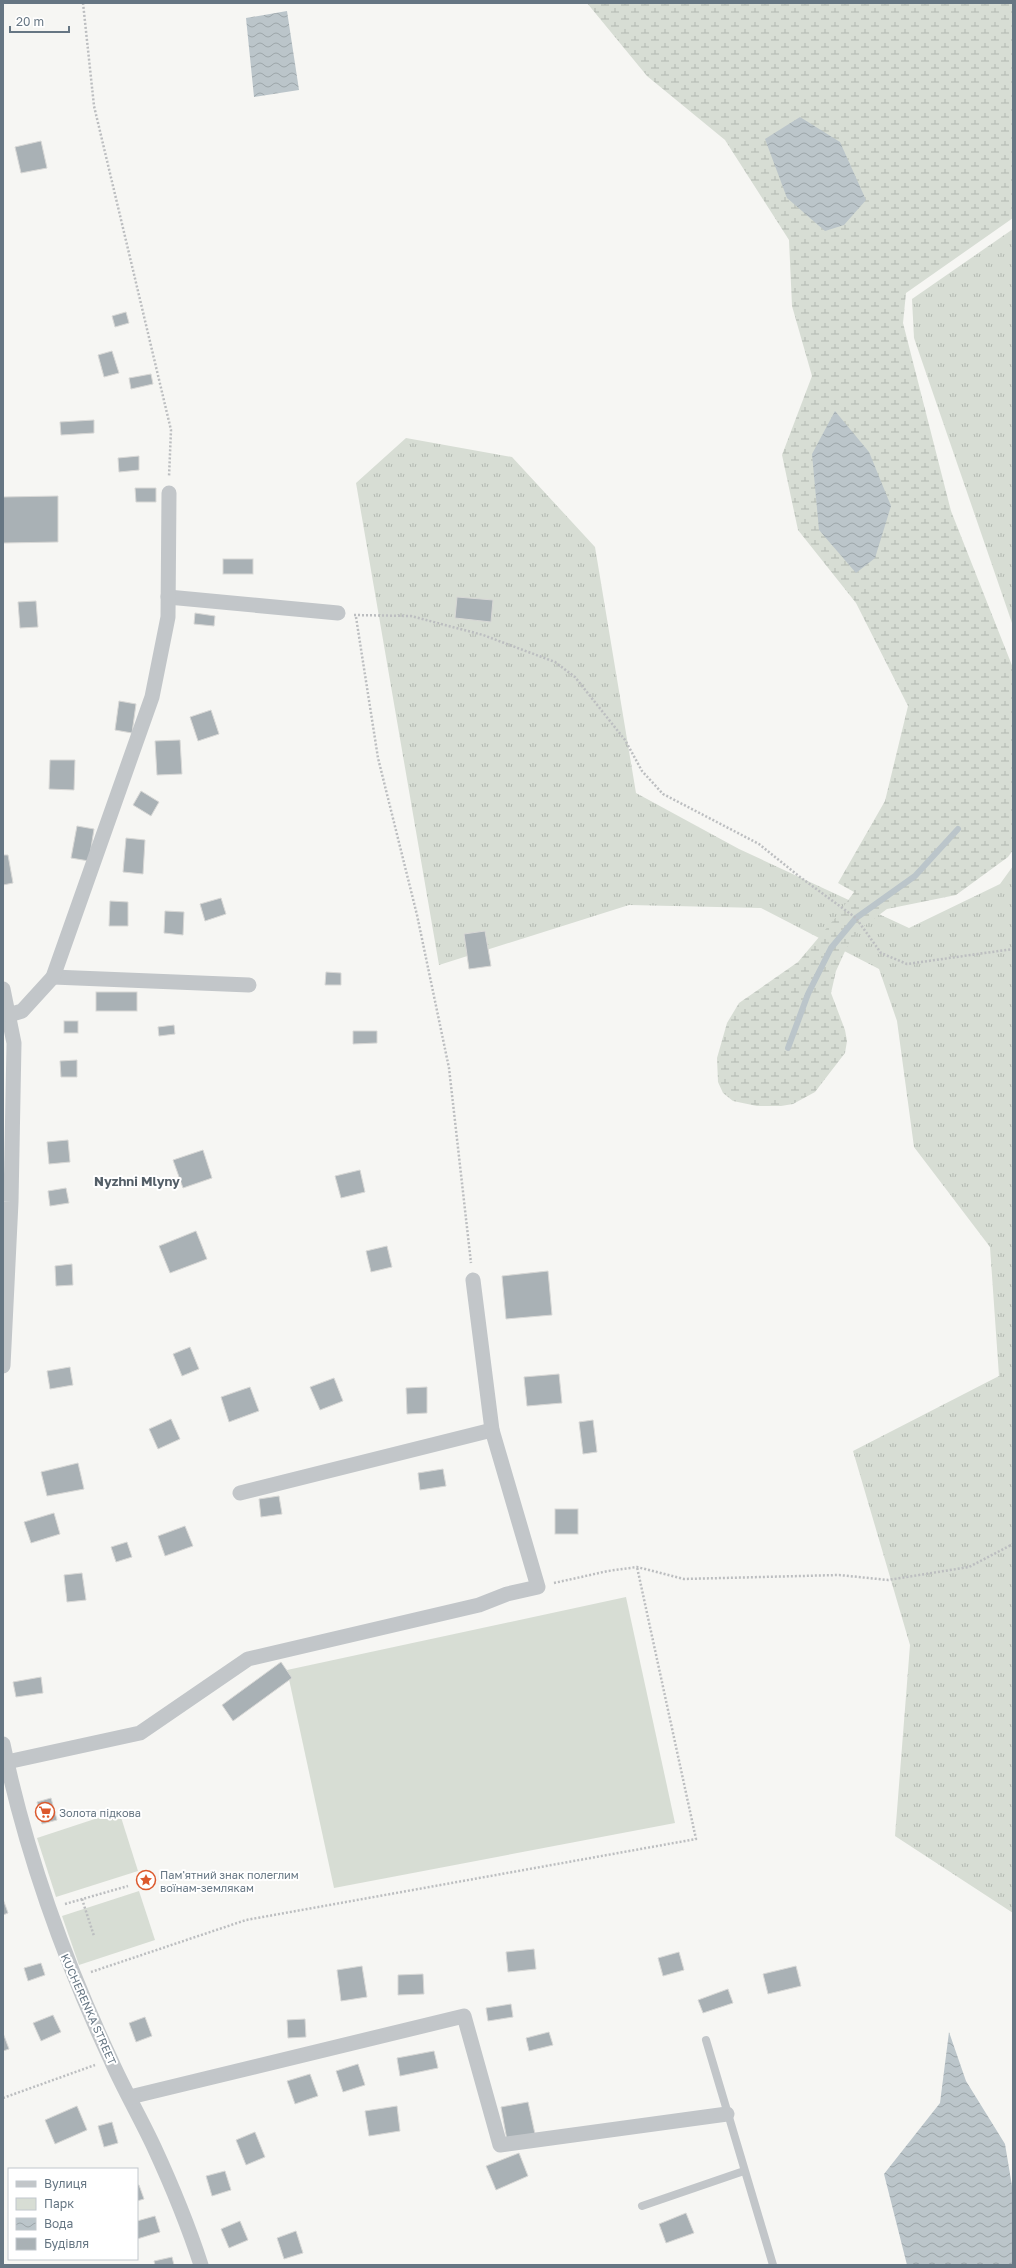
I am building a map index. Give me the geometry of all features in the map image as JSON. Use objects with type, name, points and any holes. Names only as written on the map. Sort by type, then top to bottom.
[{"type":"street","points":[[9,1015],[22,1011],[53,977],[152,697],[168,617],[169,493]]},
{"type":"street","points":[[168,597],[338,613]]},
{"type":"street","points":[[53,977],[249,985]]},
{"type":"street","points":[[3,989],[14,1043],[3,1366]]},
{"type":"street","points":[[7,1762],[140,1733],[248,1659],[479,1605],[507,1594],[538,1587],[492,1430],[473,1280]]},
{"type":"street","points":[[240,1493],[492,1430]]},
{"type":"street","name":"KUCHERENKA STREET","points":[[3,1744],[28,1846],[48,1910],[74,1978],[110,2060],[130,2097],[171,2185],[201,2265]]},
{"type":"street","points":[[130,2097],[464,2016],[500,2145],[727,2114]]},
{"type":"lane","points":[[706,2040],[773,2265]]},
{"type":"lane","points":[[642,2206],[744,2171]]},
{"type":"path","points":[[83,3],[94,106],[171,430],[169,493]]},
{"type":"path","points":[[338,613],[356,615],[411,616],[483,635],[554,662],[575,677],[625,740],[642,771],[662,794],[759,844],[800,878],[856,918],[881,953],[908,964],[1013,949]]},
{"type":"path","points":[[356,615],[378,758],[417,915],[449,1068],[473,1280]]},
{"type":"path","points":[[538,1587],[608,1571],[637,1567],[684,1579],[839,1574],[888,1580],[969,1567],[1013,1544]]},
{"type":"path","points":[[74,1978],[129,1958],[246,1920],[696,1838],[637,1567]]},
{"type":"path","points":[[48,1910],[128,1886]]},
{"type":"path","points":[[82,1899],[94,1936]]},
{"type":"path","points":[[3,2098],[110,2060]]},
{"type":"green space","points":[[587,3],[1013,3],[1013,218],[906,293],[903,323],[951,511],[1013,668],[1013,850],[1008,857],[956,895],[887,909],[860,929],[846,949],[836,971],[831,993],[845,1030],[847,1041],[845,1053],[815,1092],[793,1104],[781,1106],[757,1106],[733,1101],[723,1093],[718,1082],[717,1058],[727,1023],[739,1003],[798,962],[836,917],[854,892],[838,883],[885,801],[908,706],[856,603],[798,530],[782,455],[812,376],[792,306],[789,240],[725,140],[647,76]]},
{"type":"green space","points":[[1013,229],[1013,626],[914,338],[912,299]]},
{"type":"green space","points":[[406,438],[512,457],[595,547],[636,793],[739,849],[909,928],[1000,884],[1013,866],[1013,1913],[895,1836],[910,1645],[853,1451],[999,1376],[990,1247],[914,1147],[897,1021],[879,969],[761,908],[629,905],[439,965],[356,483]]},
{"type":"green space","points":[[626,1597],[675,1823],[334,1888],[287,1670]]},
{"type":"green space","points":[[119,1811],[138,1871],[56,1897],[37,1838]]},
{"type":"green space","points":[[139,1891],[155,1940],[79,1965],[62,1916]]},
{"type":"water","points":[[287,11],[299,90],[254,97],[246,18]]},
{"type":"water","points":[[800,117],[840,142],[866,200],[844,225],[825,231],[787,198],[765,139]]},
{"type":"water","points":[[835,411],[869,452],[891,506],[875,558],[856,573],[819,530],[812,454]]},
{"type":"water","points":[[949,2032],[966,2081],[1005,2144],[1013,2192],[1013,2265],[907,2265],[884,2174],[940,2103]]},
{"type":"building","points":[[41,141],[47,168],[21,173],[15,147]]},
{"type":"building","points":[[126,312],[129,323],[115,327],[112,316]]},
{"type":"building","points":[[112,351],[119,373],[104,377],[98,355]]},
{"type":"building","points":[[151,374],[153,384],[131,389],[129,378]]},
{"type":"building","points":[[94,420],[94,433],[61,435],[60,422]]},
{"type":"building","points":[[139,456],[139,470],[119,472],[118,458]]},
{"type":"building","points":[[135,488],[156,488],[156,502],[136,502]]},
{"type":"building","points":[[58,496],[58,542],[3,543],[3,497]]},
{"type":"building","points":[[223,559],[253,559],[253,574],[223,574]]},
{"type":"building","points":[[457,597],[493,600],[491,622],[455,618]]},
{"type":"building","points":[[36,601],[38,627],[20,628],[18,602]]},
{"type":"building","points":[[195,613],[215,616],[214,626],[194,624]]},
{"type":"building","points":[[119,701],[136,704],[132,733],[115,730]]},
{"type":"building","points":[[211,710],[219,734],[198,741],[190,717]]},
{"type":"building","points":[[180,740],[182,774],[157,775],[155,741]]},
{"type":"building","points":[[50,760],[75,760],[74,790],[49,789]]},
{"type":"building","points":[[141,791],[159,802],[151,816],[133,805]]},
{"type":"building","points":[[77,826],[94,829],[89,861],[71,858]]},
{"type":"building","points":[[126,838],[145,840],[143,874],[123,872]]},
{"type":"building","points":[[3,855],[8,855],[13,883],[3,885]]},
{"type":"building","points":[[221,898],[226,914],[205,921],[200,904]]},
{"type":"building","points":[[110,901],[128,902],[128,926],[109,926]]},
{"type":"building","points":[[165,911],[184,912],[183,935],[164,933]]},
{"type":"building","points":[[485,931],[491,966],[469,969],[464,934]]},
{"type":"building","points":[[326,972],[341,973],[341,985],[325,985]]},
{"type":"building","points":[[96,992],[137,992],[137,1011],[96,1011]]},
{"type":"building","points":[[64,1021],[78,1021],[78,1033],[64,1033]]},
{"type":"building","points":[[174,1025],[175,1034],[159,1036],[158,1027]]},
{"type":"building","points":[[353,1031],[377,1031],[377,1043],[353,1044]]},
{"type":"building","points":[[77,1060],[77,1077],[61,1077],[60,1061]]},
{"type":"building","points":[[68,1140],[70,1162],[49,1164],[47,1142]]},
{"type":"building","points":[[203,1150],[212,1178],[183,1188],[173,1160]]},
{"type":"building","points":[[360,1170],[365,1192],[341,1198],[335,1176]]},
{"type":"building","points":[[66,1188],[69,1203],[50,1206],[48,1191]]},
{"type":"building","points":[[196,1231],[207,1259],[170,1273],[159,1246]]},
{"type":"building","points":[[387,1246],[392,1267],[371,1272],[366,1251]]},
{"type":"building","points":[[72,1264],[73,1285],[56,1286],[55,1266]]},
{"type":"building","points":[[548,1271],[552,1315],[506,1319],[502,1276]]},
{"type":"building","points":[[190,1347],[199,1369],[182,1376],[173,1354]]},
{"type":"building","points":[[70,1367],[73,1385],[50,1389],[47,1371]]},
{"type":"building","points":[[559,1374],[562,1403],[527,1406],[524,1377]]},
{"type":"building","points":[[334,1378],[343,1401],[320,1410],[310,1387]]},
{"type":"building","points":[[250,1387],[259,1411],[229,1422],[221,1397]]},
{"type":"building","points":[[427,1387],[427,1413],[407,1414],[406,1388]]},
{"type":"building","points":[[171,1419],[180,1439],[158,1449],[149,1429]]},
{"type":"building","points":[[593,1420],[597,1452],[583,1454],[579,1422]]},
{"type":"building","points":[[78,1463],[84,1489],[47,1496],[41,1472]]},
{"type":"building","points":[[443,1469],[446,1486],[420,1490],[418,1473]]},
{"type":"building","points":[[279,1496],[282,1514],[261,1517],[259,1499]]},
{"type":"building","points":[[555,1509],[578,1509],[578,1534],[555,1534]]},
{"type":"building","points":[[54,1513],[60,1534],[31,1543],[24,1522]]},
{"type":"building","points":[[185,1526],[193,1546],[165,1556],[158,1536]]},
{"type":"building","points":[[127,1542],[132,1557],[116,1562],[111,1547]]},
{"type":"building","points":[[82,1573],[86,1600],[67,1602],[64,1575]]},
{"type":"building","points":[[281,1662],[292,1678],[233,1721],[222,1705]]},
{"type":"building","points":[[41,1677],[43,1693],[16,1697],[13,1682]]},
{"type":"building","points":[[51,1798],[57,1820],[42,1824],[37,1802]]},
{"type":"building","points":[[3,1899],[8,1913],[3,1915]]},
{"type":"building","points":[[534,1949],[536,1969],[508,1972],[506,1952]]},
{"type":"building","points":[[679,1952],[684,1970],[663,1976],[658,1958]]},
{"type":"building","points":[[41,1963],[45,1975],[28,1981],[24,1968]]},
{"type":"building","points":[[362,1966],[367,1997],[341,2001],[337,1970]]},
{"type":"building","points":[[796,1966],[801,1986],[768,1994],[763,1974]]},
{"type":"building","points":[[423,1974],[424,1994],[398,1995],[398,1975]]},
{"type":"building","points":[[728,1989],[733,2003],[703,2013],[698,2000]]},
{"type":"building","points":[[511,2004],[513,2017],[488,2021],[486,2008]]},
{"type":"building","points":[[53,2015],[61,2032],[41,2041],[33,2023]]},
{"type":"building","points":[[145,2017],[152,2036],[136,2042],[129,2023]]},
{"type":"building","points":[[305,2019],[306,2037],[288,2038],[287,2020]]},
{"type":"building","points":[[549,2032],[553,2045],[529,2051],[526,2038]]},
{"type":"building","points":[[3,2033],[9,2049],[3,2051]]},
{"type":"building","points":[[434,2051],[438,2068],[400,2076],[397,2058]]},
{"type":"building","points":[[358,2064],[365,2085],[343,2092],[336,2071]]},
{"type":"building","points":[[310,2074],[318,2096],[295,2104],[287,2081]]},
{"type":"building","points":[[528,2102],[535,2134],[507,2140],[501,2107]]},
{"type":"building","points":[[77,2106],[87,2130],[55,2144],[45,2120]]},
{"type":"building","points":[[397,2106],[400,2131],[369,2136],[365,2111]]},
{"type":"building","points":[[112,2122],[118,2143],[104,2147],[98,2126]]},
{"type":"building","points":[[255,2132],[265,2157],[246,2165],[236,2140]]},
{"type":"building","points":[[519,2153],[528,2176],[496,2190],[486,2166]]},
{"type":"building","points":[[225,2171],[231,2190],[212,2196],[206,2176]]},
{"type":"building","points":[[138,2185],[139,2185],[144,2199],[138,2201]]},
{"type":"building","points":[[686,2213],[694,2233],[666,2243],[659,2224]]},
{"type":"building","points":[[155,2216],[160,2232],[138,2239],[138,2221]]},
{"type":"building","points":[[240,2221],[248,2240],[229,2248],[221,2229]]},
{"type":"building","points":[[296,2231],[303,2253],[284,2259],[277,2238]]},
{"type":"building","points":[[172,2257],[174,2265],[155,2265],[154,2261]]},
{"type":"waterway","points":[[788,1048],[808,994],[831,948],[856,918],[915,876],[958,829]]},
{"type":"place","name":"Золота підкова","points":[[45,1812]]},
{"type":"place","name":"Пам'ятний знак полеглим воїнам-землякам","points":[[146,1880]]},
{"type":"district","name":"Nyzhni Mlyny","points":[[137,1181]]}]
